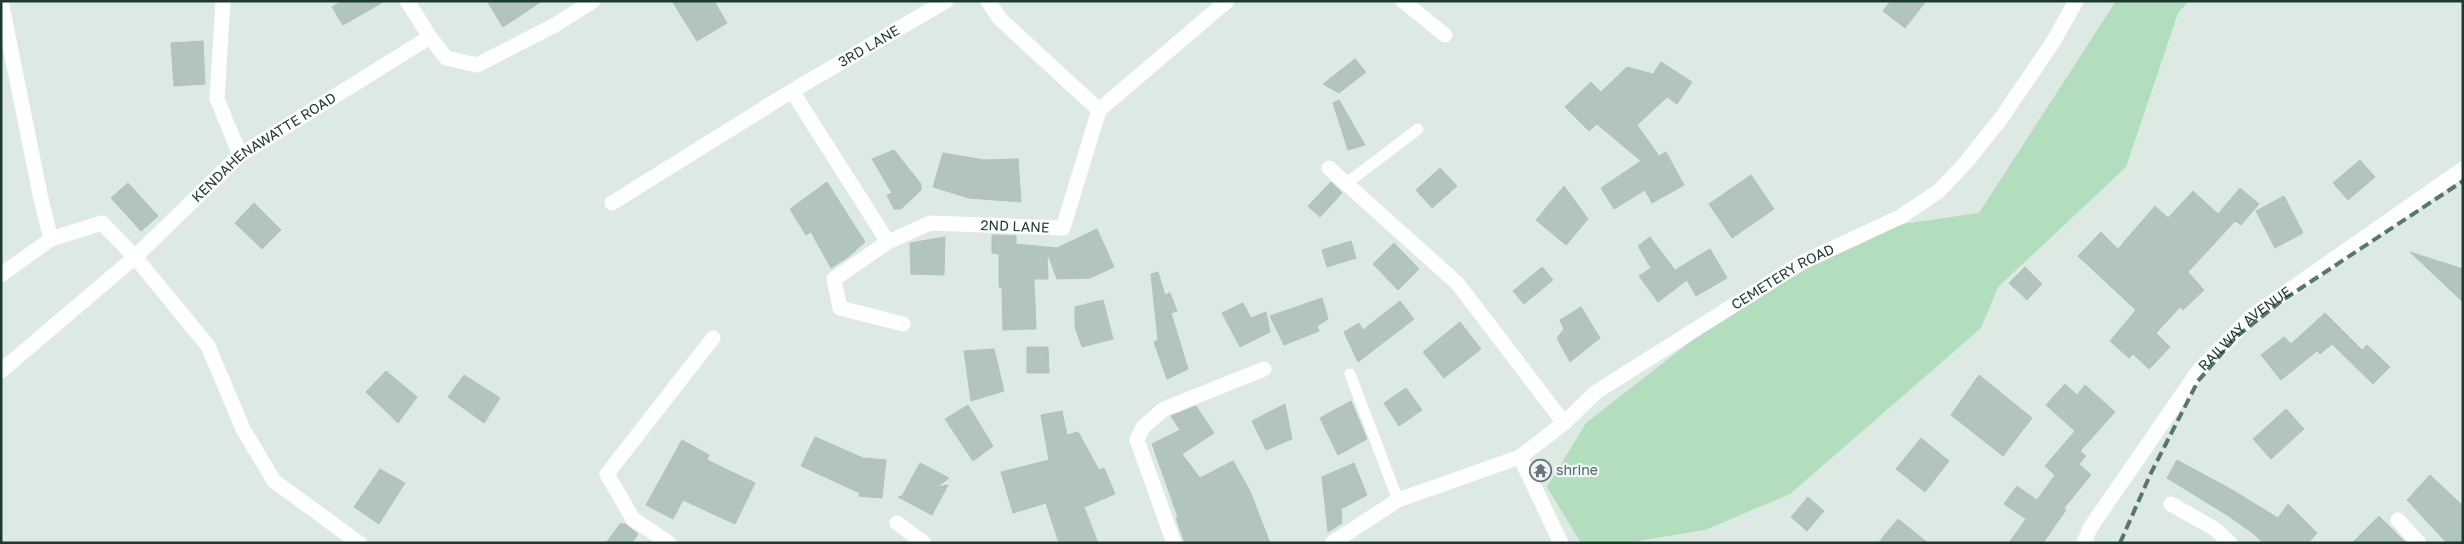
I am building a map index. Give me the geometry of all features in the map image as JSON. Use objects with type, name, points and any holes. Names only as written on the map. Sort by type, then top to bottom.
[{"type":"street","points":[[2,1],[41,199],[51,239]]},
{"type":"street","points":[[223,1],[217,99],[240,155]]},
{"type":"street","points":[[407,1],[446,58],[477,65],[555,25],[593,1]]},
{"type":"street","name":"3RD LANE","points":[[612,203],[792,92],[946,1]]},
{"type":"street","points":[[988,1],[1000,19],[1099,110],[1227,1]]},
{"type":"street","points":[[1403,1],[1445,35]]},
{"type":"street","name":"CEMETERY ROAD","points":[[1332,543],[1398,500],[1520,456],[1564,423],[1596,392],[1801,264],[1900,217],[1939,191],[1968,161],[2002,116],[2053,42],[2076,1]]},
{"type":"street","name":"KENDAHENAWATTE ROAD","points":[[1,371],[135,257],[240,155],[430,37]]},
{"type":"street","points":[[792,92],[888,242],[834,279],[840,308],[903,324]]},
{"type":"street","name":"2ND LANE","points":[[888,242],[930,223],[1063,228],[1099,110]]},
{"type":"street","points":[[1329,168],[1458,284],[1564,423]]},
{"type":"street","name":"RAILWAY AVENUE","points":[[2084,543],[2090,528],[2199,370],[2252,316],[2463,169]]},
{"type":"street","points":[[1,276],[51,239],[102,223],[135,257],[208,346],[243,429],[274,481],[359,543]]},
{"type":"street","points":[[669,543],[633,519],[607,474],[713,338]]},
{"type":"street","points":[[1174,543],[1137,440],[1143,427],[1164,409],[1264,369]]},
{"type":"street","points":[[1520,456],[1560,543]]},
{"type":"street","points":[[2170,504],[2215,529],[2230,543]]},
{"type":"street","points":[[2398,520],[2419,543]]},
{"type":"street","points":[[897,523],[924,543]]},
{"type":"lane","points":[[1347,183],[1418,129]]},
{"type":"lane","points":[[1350,374],[1398,500]]},
{"type":"green space","points":[[2116,1],[2189,1],[2178,13],[2126,167],[1998,287],[1981,328],[1790,494],[1705,530],[1625,543],[1581,543],[1547,487],[1586,423],[1736,306],[1854,231],[1979,213]]},
{"type":"building","points":[[342,1],[385,1],[343,25],[332,7]]},
{"type":"building","points":[[487,1],[542,1],[503,27]]},
{"type":"building","points":[[672,1],[714,1],[727,23],[697,41]]},
{"type":"building","points":[[1891,1],[1926,1],[1905,28],[1883,11]]},
{"type":"building","points":[[203,41],[205,84],[174,86],[171,43]]},
{"type":"building","points":[[1355,59],[1366,72],[1339,93],[1323,84]]},
{"type":"building","points":[[1661,62],[1692,82],[1677,104],[1667,97],[1637,125],[1659,156],[1666,152],[1684,185],[1652,203],[1645,190],[1614,209],[1601,188],[1641,161],[1597,124],[1589,131],[1565,107],[1591,82],[1601,92],[1627,67],[1653,74]]},
{"type":"building","points":[[1339,100],[1365,145],[1348,150],[1333,103]]},
{"type":"building","points":[[894,150],[921,184],[921,190],[901,209],[894,209],[887,195],[892,193],[872,159]]},
{"type":"building","points":[[943,153],[984,160],[1018,159],[1021,202],[969,198],[933,187]]},
{"type":"building","points":[[2360,160],[2375,177],[2348,200],[2333,183]]},
{"type":"building","points":[[1440,168],[1457,186],[1432,208],[1416,190]]},
{"type":"building","points":[[1751,175],[1774,209],[1732,238],[1709,204]]},
{"type":"building","points":[[827,182],[865,242],[848,257],[831,268],[811,232],[806,235],[790,209]]},
{"type":"building","points":[[1331,182],[1342,193],[1320,217],[1308,206]]},
{"type":"building","points":[[128,183],[158,216],[141,231],[111,198]]},
{"type":"building","points":[[1564,186],[1588,219],[1566,245],[1536,220]]},
{"type":"building","points":[[2240,188],[2259,204],[2241,225],[2235,221],[2188,272],[2204,290],[2183,310],[2180,307],[2156,333],[2170,347],[2149,369],[2133,354],[2129,358],[2110,341],[2136,310],[2078,256],[2101,232],[2118,249],[2155,206],[2168,218],[2193,191],[2218,214]]},
{"type":"building","points":[[2284,196],[2303,233],[2275,248],[2256,211]]},
{"type":"building","points":[[254,203],[281,230],[262,249],[235,223]]},
{"type":"building","points":[[1097,229],[1114,267],[1090,278],[1057,279],[1047,252],[1048,279],[1034,279],[1036,329],[1003,330],[1002,287],[999,287],[999,254],[992,253],[992,235],[1016,236],[1016,244],[1057,248]]},
{"type":"building","points":[[945,237],[944,275],[911,274],[910,243]]},
{"type":"building","points":[[1650,237],[1675,270],[1710,249],[1727,278],[1696,296],[1687,280],[1658,302],[1639,276],[1651,268],[1638,246]]},
{"type":"building","points":[[1351,241],[1356,258],[1327,267],[1322,250]]},
{"type":"building","points":[[1394,243],[1419,269],[1398,290],[1373,264]]},
{"type":"building","points":[[2410,252],[2463,269],[2463,302]]},
{"type":"building","points":[[1542,267],[1553,280],[1524,304],[1513,291]]},
{"type":"building","points":[[2025,267],[2042,284],[2027,300],[2009,283]]},
{"type":"building","points":[[1158,272],[1165,295],[1170,293],[1177,311],[1171,313],[1188,369],[1167,379],[1154,342],[1158,340],[1151,274]]},
{"type":"building","points":[[1322,298],[1328,319],[1317,326],[1319,331],[1284,345],[1270,316]]},
{"type":"building","points":[[1103,300],[1113,339],[1082,347],[1075,327],[1075,307]]},
{"type":"building","points":[[1400,301],[1414,319],[1358,362],[1344,332],[1359,323],[1363,330]]},
{"type":"building","points":[[1243,303],[1251,318],[1266,312],[1270,332],[1240,347],[1222,313]]},
{"type":"building","points":[[1581,307],[1600,338],[1570,362],[1557,338],[1564,329],[1560,320]]},
{"type":"building","points":[[2325,313],[2362,350],[2367,345],[2390,367],[2373,384],[2332,344],[2320,354],[2317,351],[2281,380],[2261,355],[2284,337],[2291,344]]},
{"type":"building","points":[[1460,322],[1481,349],[1444,378],[1423,352]]},
{"type":"building","points":[[1027,347],[1048,347],[1049,373],[1027,373]]},
{"type":"building","points":[[994,349],[1004,391],[971,401],[964,351]]},
{"type":"building","points":[[386,371],[417,397],[398,423],[366,392]]},
{"type":"building","points":[[464,375],[500,398],[484,423],[448,397]]},
{"type":"building","points":[[1979,375],[2032,418],[2003,456],[1951,415]]},
{"type":"building","points":[[2065,384],[2077,395],[2085,385],[2115,412],[2080,451],[2086,456],[2079,464],[2091,475],[2064,508],[2066,510],[2043,543],[2009,543],[2026,519],[2004,504],[2017,486],[2037,500],[2055,475],[2045,466],[2075,431],[2046,405]]},
{"type":"building","points":[[1406,388],[1422,410],[1399,426],[1384,403]]},
{"type":"building","points":[[1351,401],[1367,439],[1338,455],[1320,418]]},
{"type":"building","points":[[1285,404],[1292,439],[1266,450],[1252,421]]},
{"type":"building","points":[[968,405],[993,446],[973,461],[945,419]]},
{"type":"building","points":[[1196,406],[1214,433],[1182,454],[1200,478],[1233,461],[1250,491],[1270,543],[1185,543],[1176,518],[1178,517],[1152,444],[1180,430],[1171,416]]},
{"type":"building","points":[[2286,409],[2304,429],[2271,459],[2253,439]]},
{"type":"building","points":[[1062,411],[1067,435],[1078,432],[1099,470],[1104,468],[1115,494],[1084,507],[1098,543],[1059,543],[1046,503],[1013,513],[1001,472],[1049,460],[1041,415]]},
{"type":"building","points":[[815,437],[863,458],[886,460],[882,498],[859,496],[860,493],[801,466]]},
{"type":"building","points":[[1921,438],[1949,461],[1925,492],[1896,469]]},
{"type":"building","points":[[682,440],[709,455],[707,460],[755,483],[735,524],[683,500],[673,519],[646,505]]},
{"type":"building","points":[[2177,460],[2234,491],[2278,518],[2288,504],[2317,533],[2308,543],[2263,543],[2254,534],[2227,515],[2167,478]]},
{"type":"building","points":[[920,463],[949,478],[937,487],[948,485],[932,515],[898,497],[902,496]]},
{"type":"building","points":[[1354,463],[1367,495],[1341,509],[1342,523],[1328,532],[1322,477]]},
{"type":"building","points":[[380,469],[405,483],[379,524],[354,507]]},
{"type":"building","points":[[2430,475],[2463,506],[2463,543],[2447,543],[2407,500]]},
{"type":"building","points":[[1808,497],[1824,511],[1807,531],[1791,517]]},
{"type":"building","points":[[2379,516],[2406,543],[2352,543]]},
{"type":"building","points":[[1898,519],[1928,543],[1878,543]]},
{"type":"building","points":[[620,524],[625,524],[638,534],[632,543],[606,543]]},
{"type":"railway","points":[[2120,543],[2151,473],[2198,381],[2236,337],[2283,300],[2463,181]]},
{"type":"place","name":"shrine","points":[[1540,470]]}]
